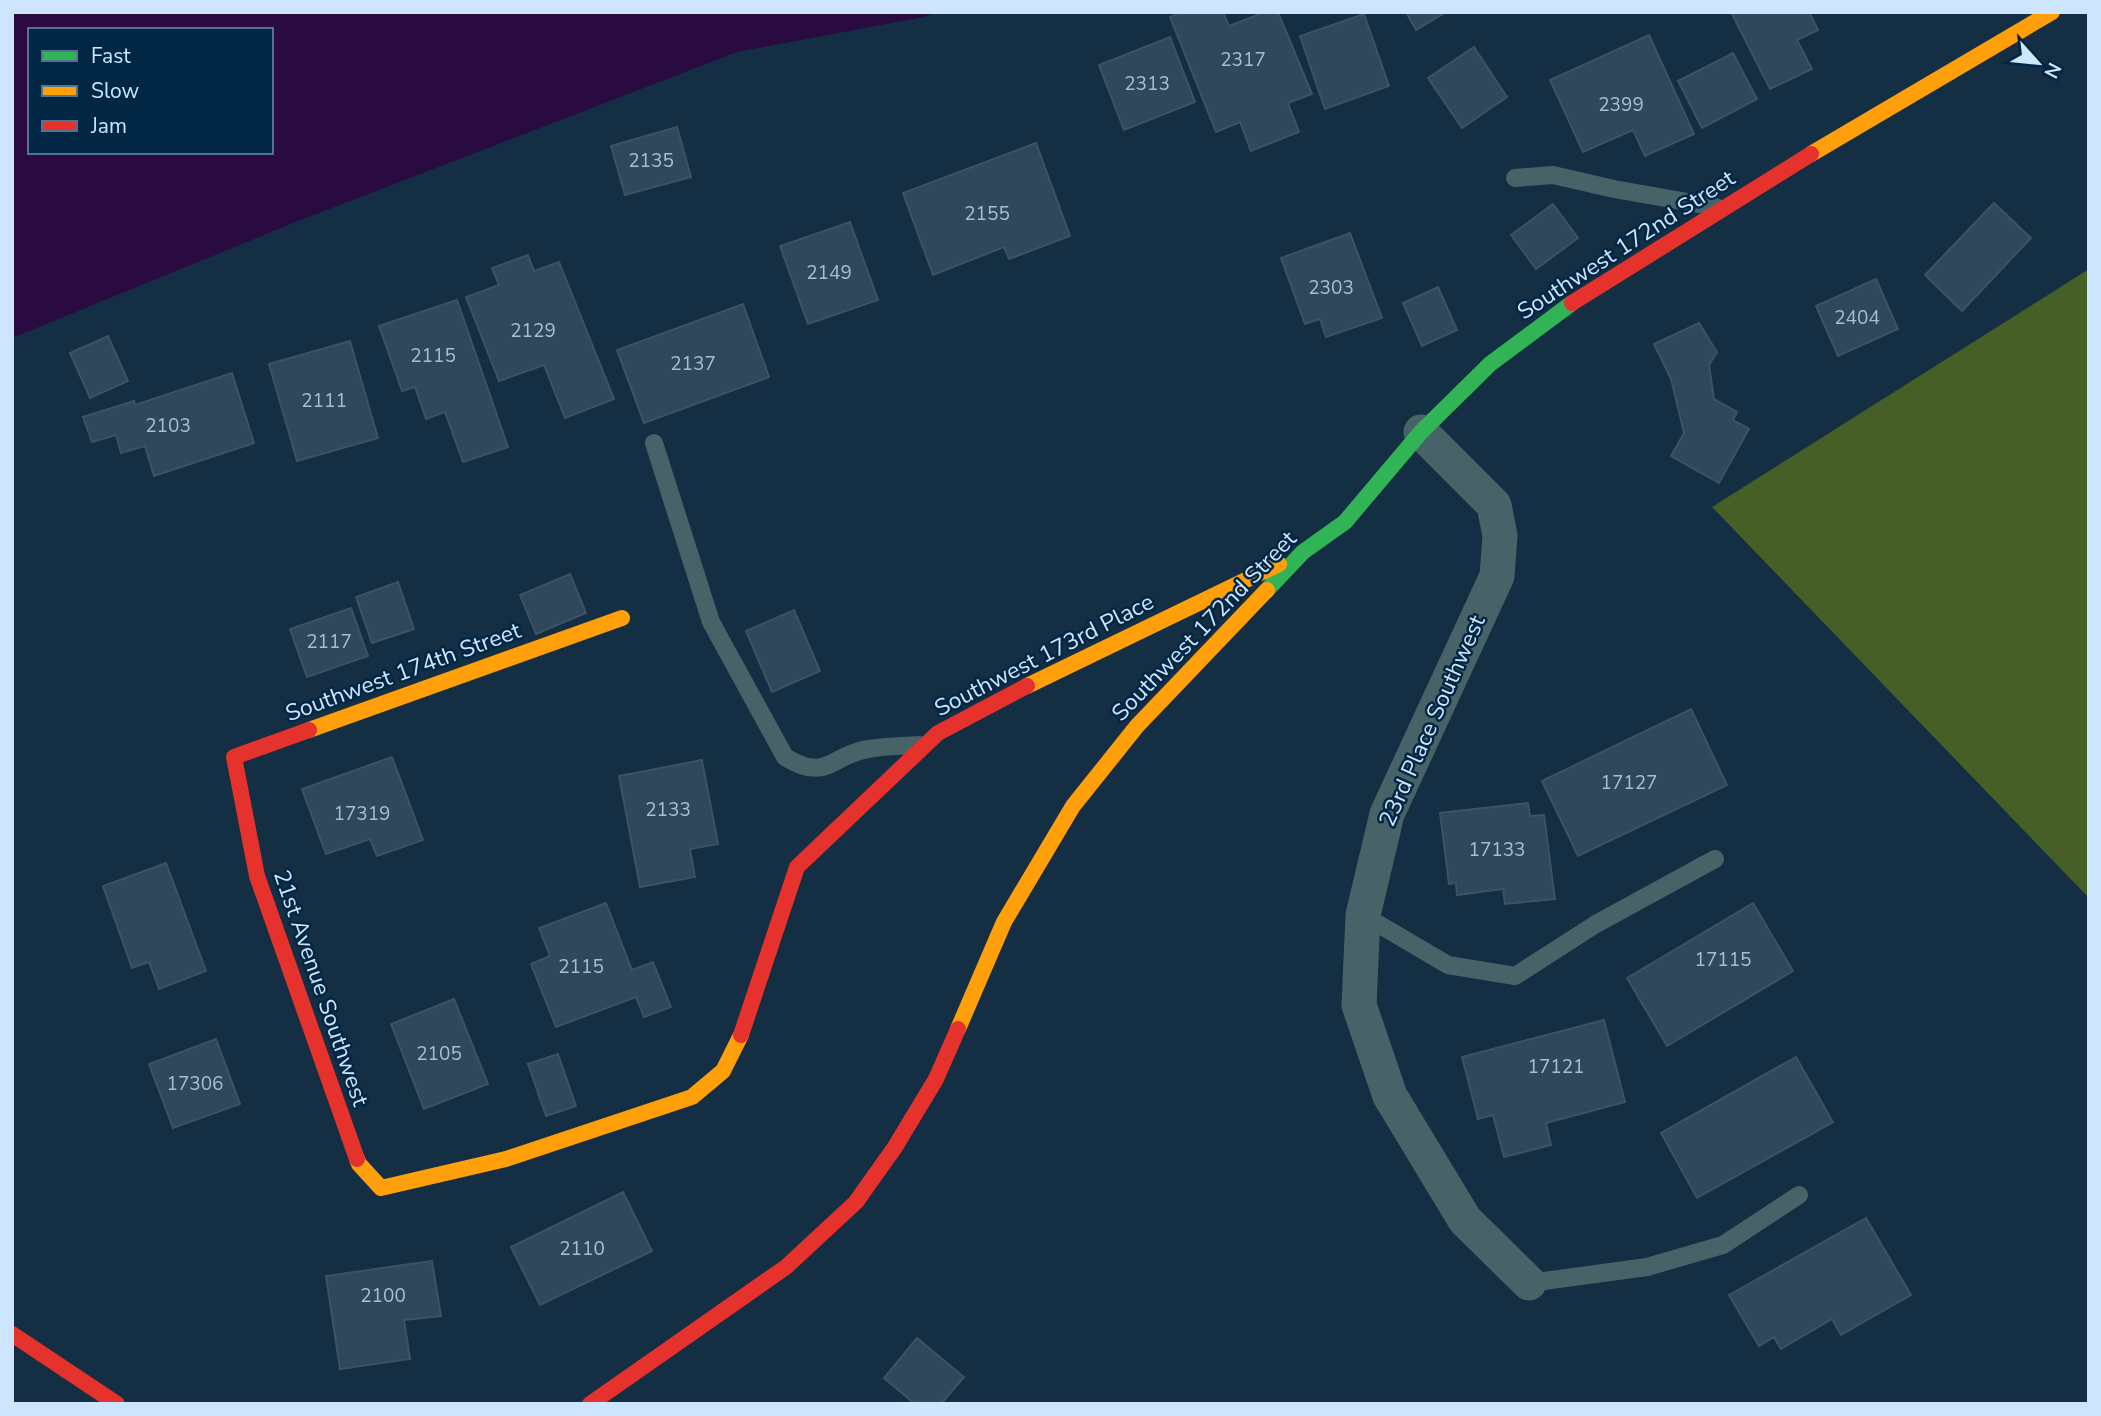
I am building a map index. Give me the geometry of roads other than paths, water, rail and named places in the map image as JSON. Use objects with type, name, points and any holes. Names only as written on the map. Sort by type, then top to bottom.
[{"type":"street","name":"Southwest 172nd Street","points":[[590,1404],[786,1268],[856,1202],[895,1147],[936,1080],[1004,922],[1073,806],[1137,726],[1303,552],[1345,522],[1421,432],[1490,364],[1574,302],[1780,172],[2052,12]]},
{"type":"street","name":"23rd Place Southwest","points":[[1421,432],[1494,505],[1500,536],[1497,576],[1387,814],[1363,915],[1359,1005],[1390,1096],[1465,1220],[1529,1283]]},
{"type":"street","name":"Southwest 173rd Place","points":[[381,1188],[506,1159],[692,1097],[723,1071],[741,1036],[797,867],[938,733],[1014,692],[1303,552]]},
{"type":"street","name":"Southwest 174th Street","points":[[240,793],[234,757],[622,618]]},
{"type":"street","name":"21st Avenue Southwest","points":[[240,793],[257,876],[359,1164],[381,1188]]},
{"type":"street","points":[[12,1334],[117,1404]]},
{"type":"lane","points":[[1516,178],[1553,176],[1723,208]]},
{"type":"lane","points":[[654,443],[711,622],[785,757],[800,766],[819,769],[866,749],[926,744]]},
{"type":"lane","points":[[1363,915],[1448,965],[1515,976],[1596,925],[1715,859]]},
{"type":"lane","points":[[1529,1283],[1647,1267],[1723,1245],[1799,1195]]}]
